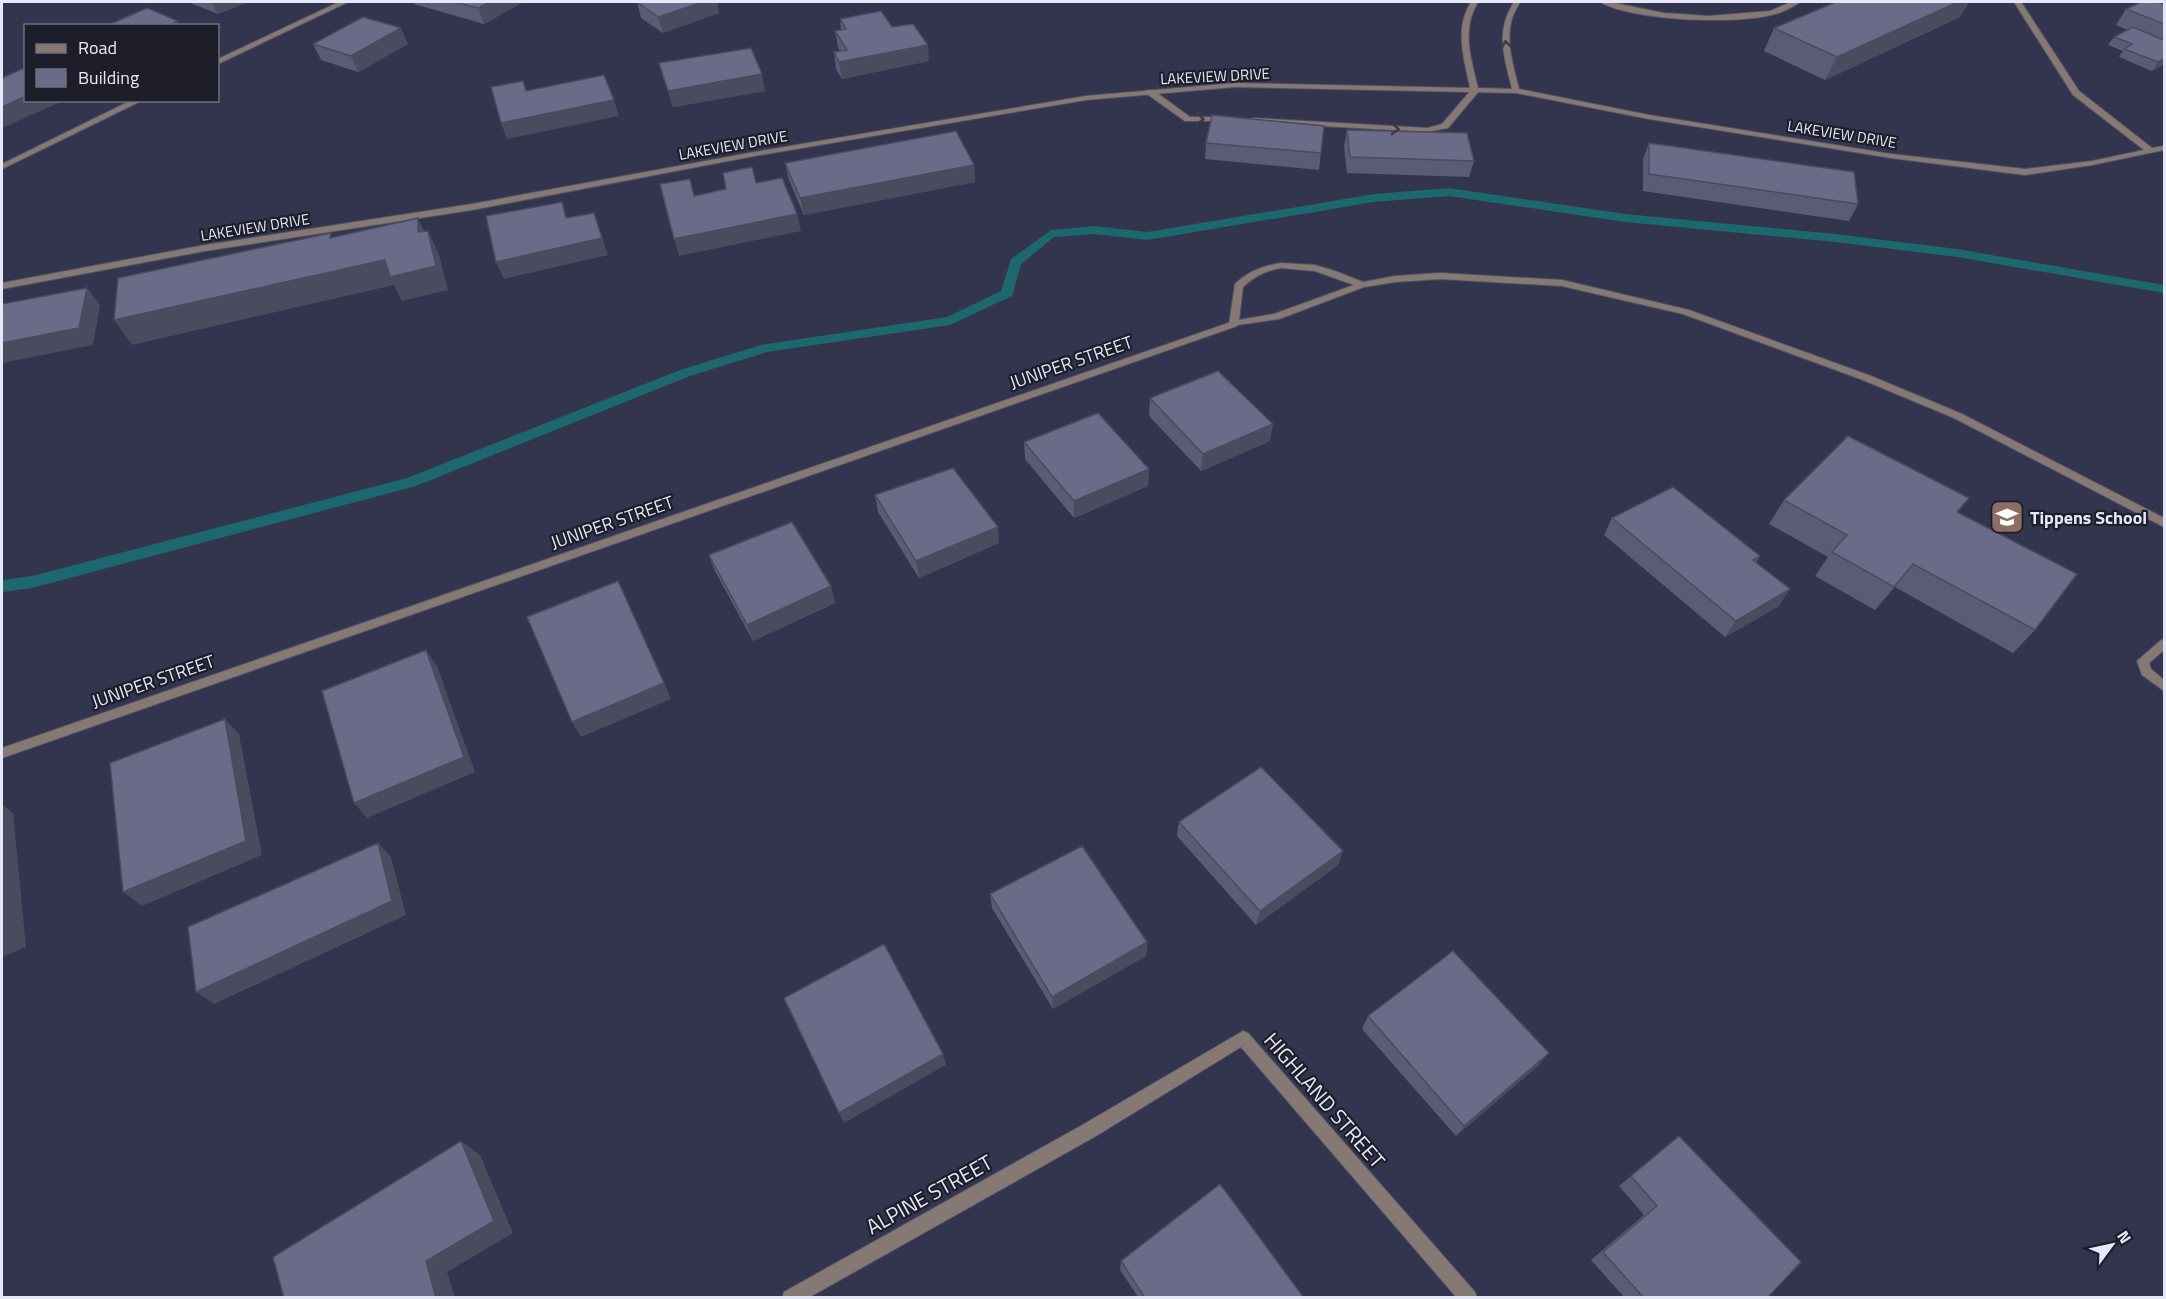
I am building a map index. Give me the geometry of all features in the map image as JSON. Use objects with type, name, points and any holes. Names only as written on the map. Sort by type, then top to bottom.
[{"type":"street","points":[[219,62],[344,2]]},
{"type":"street","points":[[1246,119],[1426,130],[1445,126],[1475,91],[1463,36],[1470,7],[1474,2]]},
{"type":"street","points":[[1516,91],[1504,39],[1508,14],[1517,2]]},
{"type":"street","points":[[1604,2],[1627,10],[1715,18],[1773,13],[1796,2]]},
{"type":"street","points":[[2018,2],[2076,93],[2151,151]]},
{"type":"street","name":"LAKEVIEW DRIVE","points":[[2,286],[205,248],[472,207],[749,155],[1051,104],[1150,92],[1235,86],[1516,91],[1649,117],[1880,154],[2025,172],[2092,163],[2164,148]]},
{"type":"street","points":[[1150,92],[1188,119],[1235,119]]},
{"type":"street","points":[[2,166],[135,102]]},
{"type":"street","points":[[1234,324],[1238,286],[1250,274],[1262,269],[1276,266],[1327,270],[1362,285]]},
{"type":"street","name":"JUNIPER STREET","points":[[2,753],[1234,324],[1276,317],[1362,285],[1395,279],[1440,276],[1562,283],[1686,312],[1867,378],[1958,416],[2164,523]]},
{"type":"street","points":[[2164,644],[2143,661],[2146,672],[2164,686]]},
{"type":"street","name":"HIGHLAND STREET","points":[[1090,1130],[1243,1038],[1469,1298]]},
{"type":"street","name":"ALPINE STREET","points":[[790,1298],[1090,1130]]},
{"type":"building","points":[[454,2],[490,2],[478,8]]},
{"type":"building","points":[[637,2],[703,2],[658,17]]},
{"type":"building","points":[[1836,2],[1958,2],[1837,57],[1774,28]]},
{"type":"building","points":[[2141,2],[2164,4],[2164,24],[2126,9]]},
{"type":"building","points":[[147,8],[178,21],[172,24],[111,24]]},
{"type":"building","points":[[881,11],[892,27],[913,24],[928,45],[839,62],[834,52],[847,50],[835,31],[846,29],[840,19]]},
{"type":"building","points":[[363,17],[401,28],[351,56],[313,44]]},
{"type":"building","points":[[2133,27],[2164,40],[2164,59],[2158,62],[2124,49],[2132,44],[2114,37]]},
{"type":"building","points":[[751,48],[762,74],[668,91],[659,63]]},
{"type":"building","points":[[24,70],[24,97],[2,107],[2,78]]},
{"type":"building","points":[[604,75],[614,100],[501,123],[491,87],[523,81],[526,91]]},
{"type":"building","points":[[1212,115],[1324,126],[1321,153],[1206,143]]},
{"type":"building","points":[[1347,130],[1467,133],[1474,161],[1350,157]]},
{"type":"building","points":[[956,131],[974,165],[800,198],[785,163]]},
{"type":"building","points":[[1649,143],[1854,172],[1858,204],[1649,174]]},
{"type":"building","points":[[752,167],[756,183],[782,178],[797,214],[674,239],[660,184],[690,179],[694,196],[726,189],[723,173]]},
{"type":"building","points":[[562,202],[566,218],[594,213],[602,238],[496,262],[486,216]]},
{"type":"building","points":[[418,218],[418,232],[428,231],[436,266],[390,277],[385,260],[114,320],[118,278],[331,233],[330,238]]},
{"type":"building","points":[[87,288],[79,328],[2,343],[2,304]]},
{"type":"building","points":[[1218,371],[1273,424],[1203,454],[1150,398]]},
{"type":"building","points":[[1098,413],[1149,469],[1074,501],[1024,442]]},
{"type":"building","points":[[1848,436],[1969,498],[1957,512],[2077,574],[2035,630],[1913,564],[1894,587],[1832,552],[1847,535],[1784,500]]},
{"type":"building","points":[[953,468],[998,527],[916,561],[875,495]]},
{"type":"building","points":[[1673,487],[1760,556],[1753,560],[1790,589],[1736,621],[1612,518]]},
{"type":"building","points":[[792,522],[831,586],[747,625],[709,555]]},
{"type":"building","points":[[618,581],[664,683],[572,722],[527,617]]},
{"type":"building","points":[[426,650],[464,757],[354,803],[322,691]]},
{"type":"building","points":[[225,719],[246,841],[123,892],[110,763]]},
{"type":"building","points":[[1261,767],[1343,851],[1260,911],[1179,822]]},
{"type":"building","points":[[378,843],[392,901],[196,992],[188,927]]},
{"type":"building","points":[[1082,846],[1147,942],[1052,997],[990,894]]},
{"type":"building","points":[[884,944],[943,1054],[839,1113],[784,998]]},
{"type":"building","points":[[1453,951],[1549,1053],[1464,1126],[1368,1016]]},
{"type":"building","points":[[1679,1136],[1801,1262],[1767,1298],[1644,1298],[1603,1252],[1657,1206],[1631,1176]]},
{"type":"building","points":[[461,1141],[494,1221],[426,1261],[436,1298],[284,1298],[273,1257]]},
{"type":"building","points":[[1220,1184],[1304,1298],[1145,1298],[1121,1261]]},
{"type":"waterway","points":[[2,586],[32,582],[411,482],[685,373],[766,348],[950,321],[1007,293],[1015,262],[1051,234],[1094,230],[1147,236],[1374,198],[1449,192],[1625,218],[1835,238],[1957,253],[2164,289]]},
{"type":"place","name":"Tippens School","points":[[2007,517]]}]
